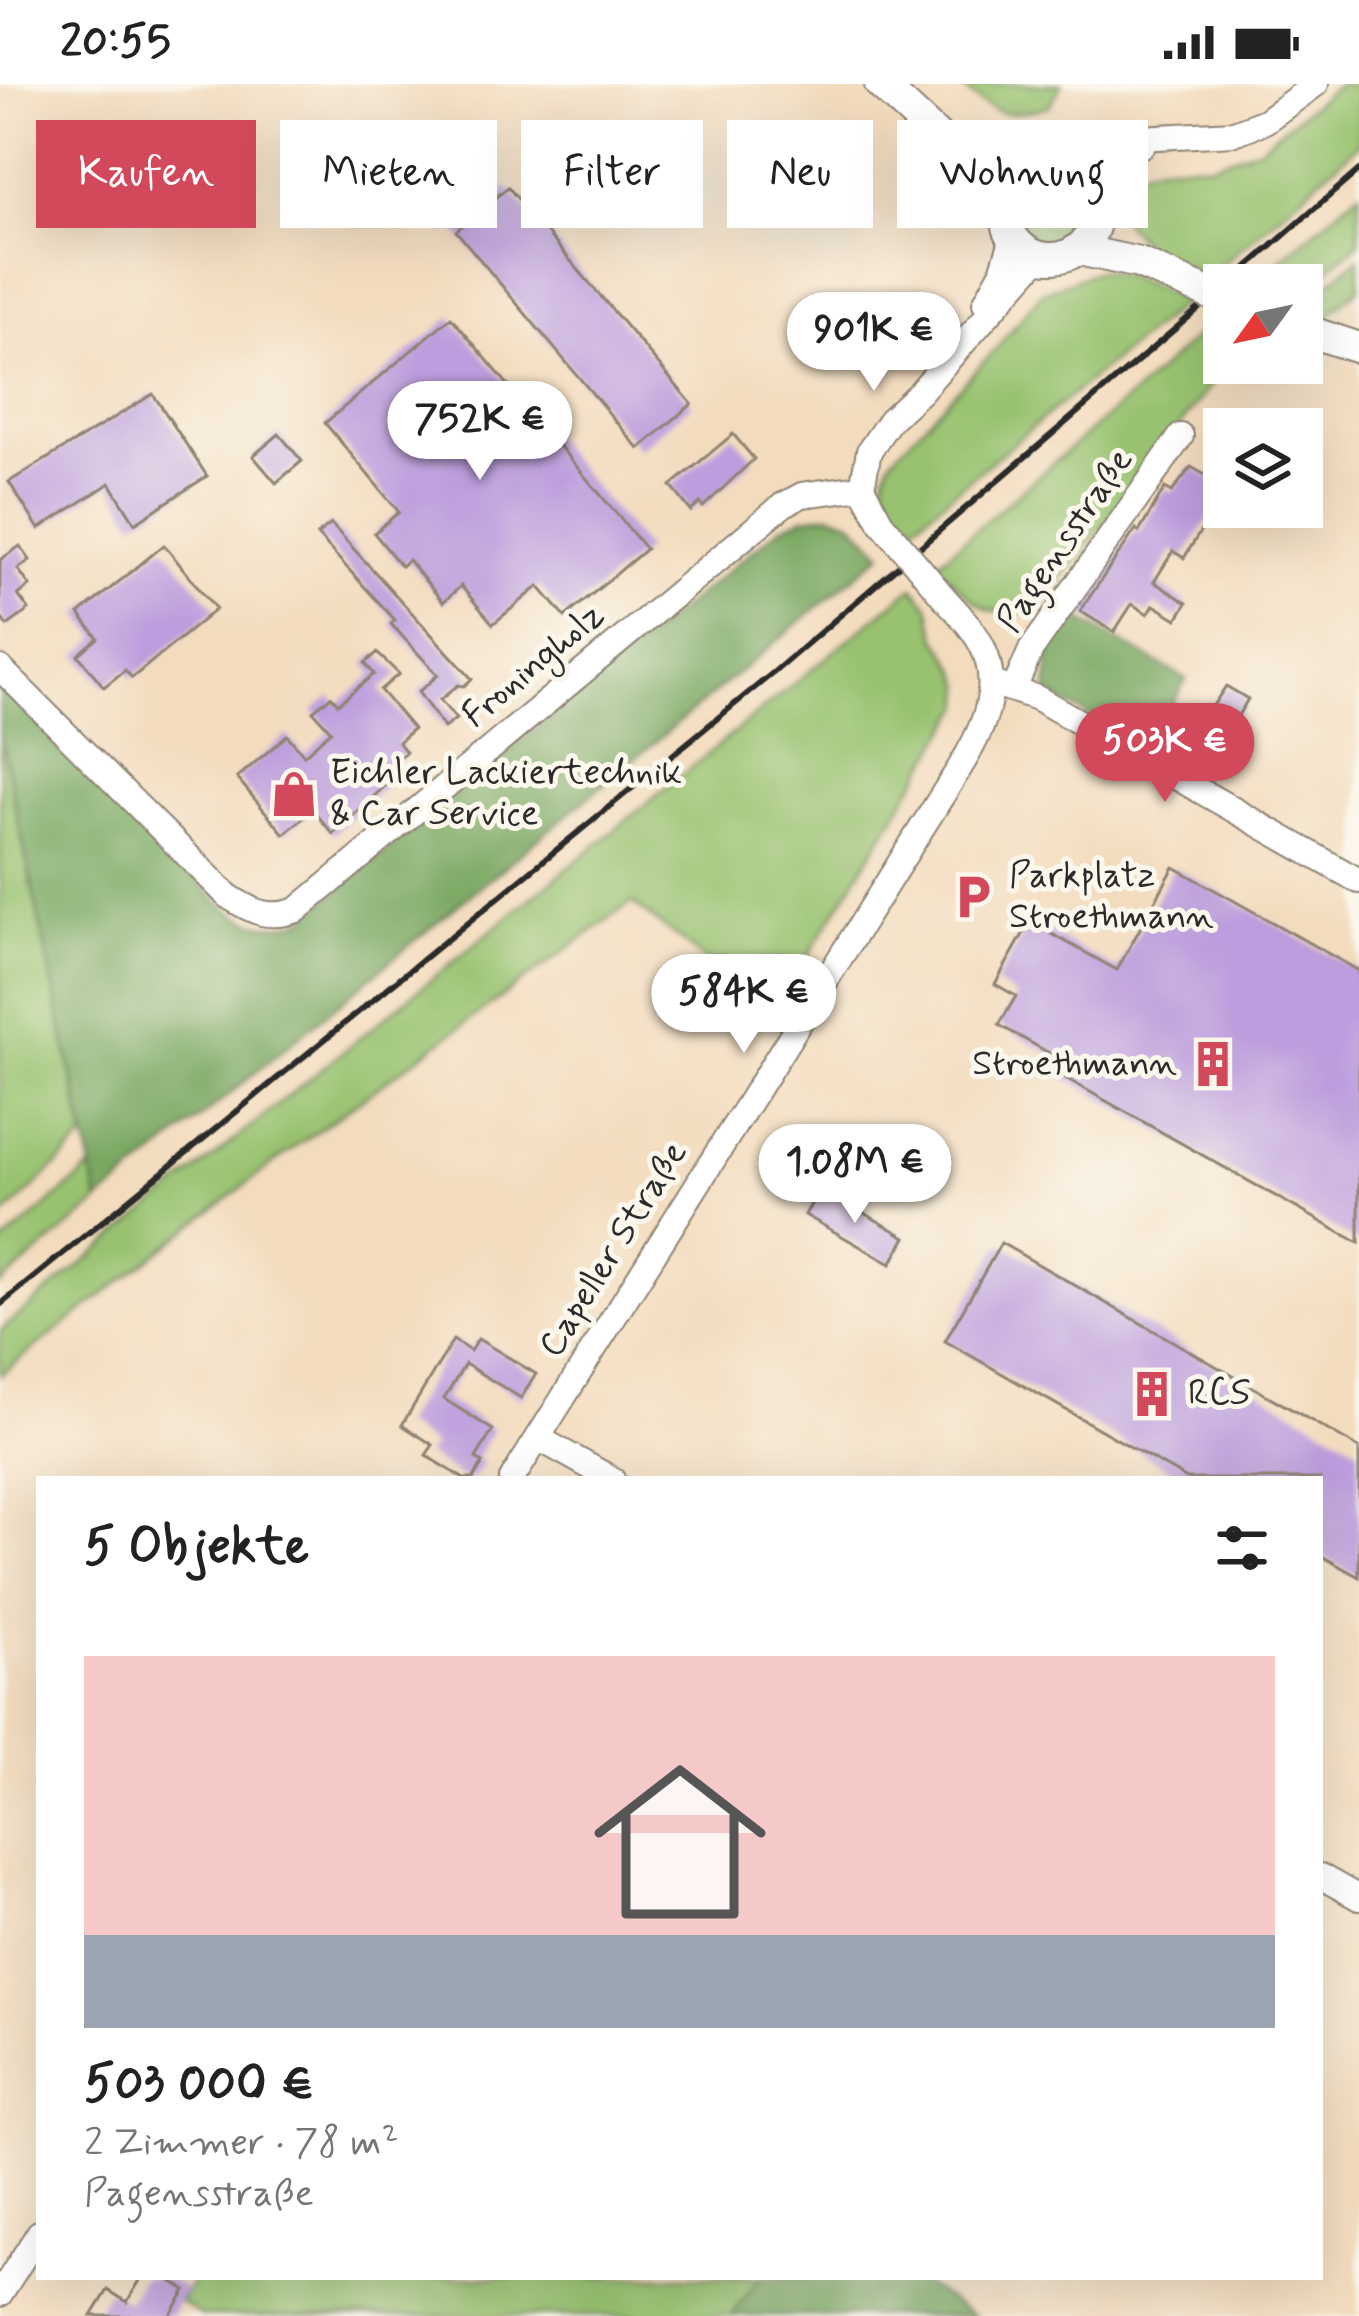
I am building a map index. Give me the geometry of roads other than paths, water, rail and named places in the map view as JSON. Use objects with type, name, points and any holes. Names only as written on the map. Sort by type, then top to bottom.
[{"type":"main road","points":[[880,84],[919,120]]},
{"type":"main road","points":[[1009,228],[1024,250],[1051,260],[1079,250],[1094,228]]},
{"type":"main road","points":[[1105,228],[1139,263]]},
{"type":"main road","points":[[1079,250],[1139,263],[1203,291]]},
{"type":"main road","points":[[1323,337],[1359,348]]},
{"type":"street","points":[[1148,138],[1251,129],[1316,84]]},
{"type":"street","points":[[1148,145],[1169,137]]},
{"type":"street","points":[[967,338],[1002,272],[1012,237]]},
{"type":"street","points":[[1003,686],[984,650],[881,522],[862,487],[868,451],[878,436],[1039,257]]},
{"type":"street","name":"Pagensstraße","points":[[1181,436],[1003,686],[1036,698],[1359,881]]},
{"type":"street","name":"Froningholz","points":[[0,668],[229,896],[265,916],[282,915],[297,910],[783,505],[802,495],[862,487]]},
{"type":"street","name":"Capeller Straße","points":[[514,1476],[935,807],[991,700],[1003,686]]},
{"type":"street","points":[[538,1438],[607,1476]]},
{"type":"street","points":[[1323,1878],[1359,1898]]},
{"type":"street","points":[[0,2294],[36,2238]]},
{"type":"railway","points":[[1251,264],[1359,170]]},
{"type":"railway","points":[[0,1305],[774,672],[1203,305]]},
{"type":"place","name":"Eichler Lackiertechnik & Car Service","points":[[294,794]]},
{"type":"place","name":"Parkplatz Stroethmann","points":[[973,897]]},
{"type":"place","name":"Stroethmann","points":[[1213,1064]]},
{"type":"place","name":"RCS","points":[[1152,1394]]}]
